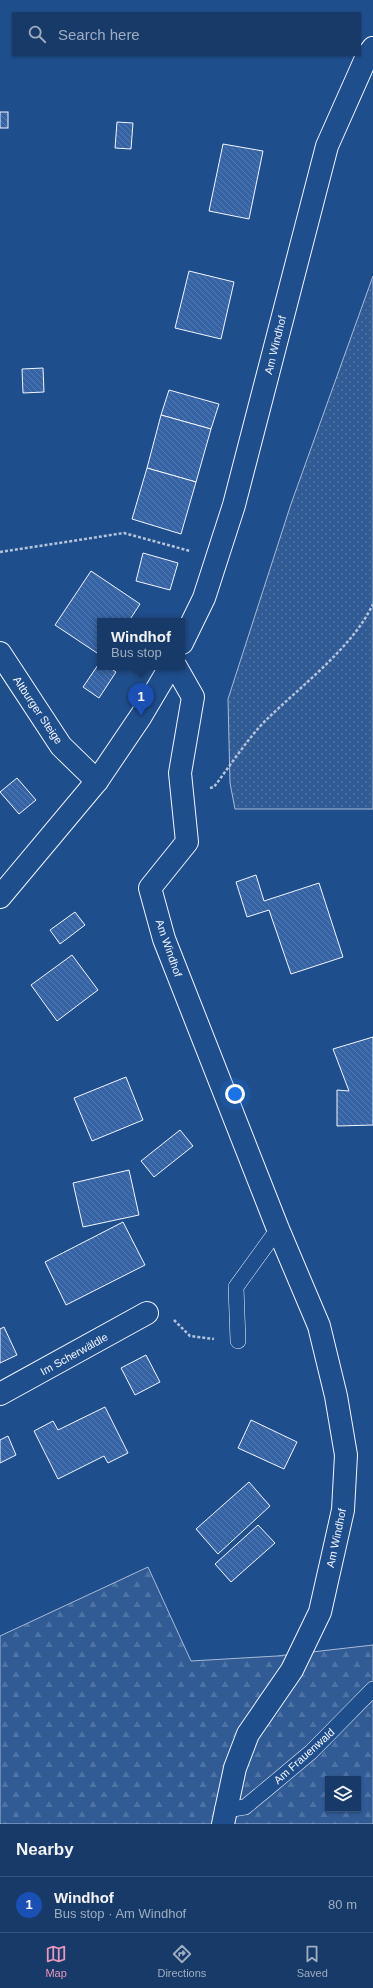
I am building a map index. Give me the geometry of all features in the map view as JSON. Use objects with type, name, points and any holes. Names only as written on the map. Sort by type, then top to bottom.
[{"type":"street","name":"Am Windhof","points":[[185,637],[204,598],[234,505],[327,146],[367,56],[373,48]]},
{"type":"street","name":"Altburger Steige","points":[[0,653],[61,746],[97,781]]},
{"type":"street","points":[[0,897],[97,781],[141,716],[168,670]]},
{"type":"street","name":"Am Windhof","points":[[178,670],[192,697],[180,773],[187,842],[150,888],[164,939],[278,1229],[319,1326],[336,1396],[346,1455],[343,1510],[320,1612],[292,1670],[248,1734],[235,1768],[225,1817]]},
{"type":"street","name":"Im Scherwäldle","points":[[0,1394],[147,1314]]},
{"type":"lane","points":[[238,1342],[236,1287],[278,1229]]},
{"type":"lane","name":"Am Frauenwald","points":[[225,1817],[245,1806],[311,1752],[373,1689]]},
{"type":"path","points":[[0,552],[124,533],[217,559]]},
{"type":"path","points":[[182,788],[214,787],[265,721],[340,650],[369,612],[373,604]]},
{"type":"path","points":[[172,1318],[190,1336],[238,1342]]},
{"type":"green space","points":[[373,276],[373,809],[235,809],[230,783],[228,699],[291,504]]},
{"type":"green space","points":[[148,1567],[191,1661],[277,1656],[373,1645],[373,1824],[0,1824],[0,1636]]},
{"type":"building","points":[[0,112],[8,112],[8,128],[0,128]]},
{"type":"building","points":[[117,122],[133,123],[131,149],[115,148]]},
{"type":"building","points":[[223,144],[263,151],[249,219],[209,211]]},
{"type":"building","points":[[189,271],[234,282],[221,339],[175,328]]},
{"type":"building","points":[[43,368],[44,392],[23,393],[22,369]]},
{"type":"building","points":[[169,390],[219,404],[211,429],[161,415]]},
{"type":"building","points":[[161,415],[211,429],[196,482],[147,468]]},
{"type":"building","points":[[147,468],[196,482],[181,534],[132,519]]},
{"type":"building","points":[[143,553],[178,563],[170,590],[136,581]]},
{"type":"building","points":[[91,571],[140,604],[131,618],[97,618],[97,653],[55,625]]},
{"type":"building","points":[[97,666],[97,670],[113,670],[116,672],[99,698],[83,687]]},
{"type":"building","points":[[17,778],[36,800],[19,814],[0,792]]},
{"type":"building","points":[[256,875],[264,901],[319,883],[343,957],[291,974],[269,910],[247,917],[236,882]]},
{"type":"building","points":[[75,912],[85,925],[60,944],[50,930]]},
{"type":"building","points":[[72,955],[98,990],[57,1021],[31,985]]},
{"type":"building","points":[[373,1037],[373,1125],[337,1126],[337,1090],[349,1091],[333,1049]]},
{"type":"building","points":[[126,1077],[143,1120],[92,1141],[74,1098]]},
{"type":"building","points":[[180,1130],[193,1146],[154,1177],[141,1161]]},
{"type":"building","points":[[129,1170],[139,1215],[83,1227],[73,1183]]},
{"type":"building","points":[[123,1222],[145,1265],[66,1305],[45,1262]]},
{"type":"building","points":[[4,1327],[17,1355],[0,1363],[0,1329]]},
{"type":"building","points":[[146,1355],[160,1382],[135,1395],[121,1368]]},
{"type":"building","points":[[105,1407],[128,1453],[108,1463],[104,1456],[58,1479],[34,1431],[53,1421],[58,1430]]},
{"type":"building","points":[[251,1420],[297,1442],[284,1469],[238,1448]]},
{"type":"building","points":[[8,1436],[16,1455],[0,1463],[0,1440]]},
{"type":"building","points":[[249,1482],[270,1506],[218,1554],[196,1529]]},
{"type":"building","points":[[258,1525],[275,1543],[231,1582],[215,1564]]},
{"type":"place","name":"Windhof","points":[[141,716]]}]
